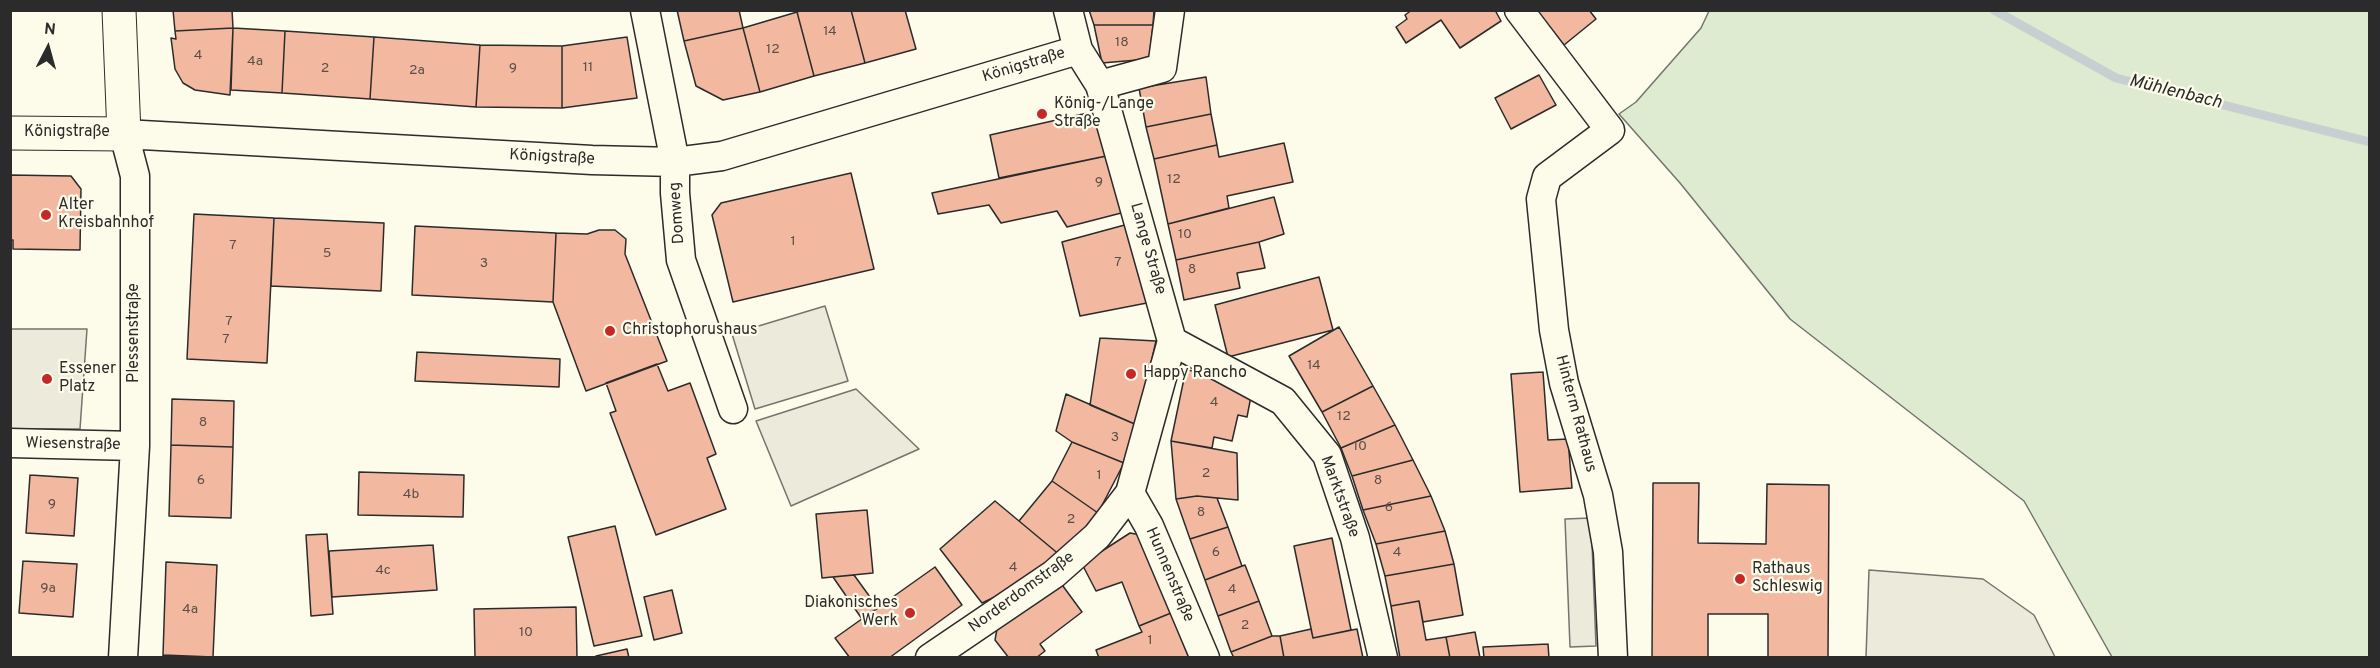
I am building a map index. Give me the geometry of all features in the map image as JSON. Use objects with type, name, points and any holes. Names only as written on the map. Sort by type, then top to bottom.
[{"type":"street","name":"Plessenstraße","points":[[119,10],[124,134],[135,176],[135,446],[123,657]]},
{"type":"street","name":"Domweg","points":[[645,10],[675,162],[675,193],[681,260],[733,409]]},
{"type":"street","name":"Lange Straße","points":[[1068,10],[1078,50],[1100,85],[1172,341]]},
{"type":"street","points":[[1100,85],[1162,68],[1170,10]]},
{"type":"street","name":"Hinterm Rathaus","points":[[1519,10],[1610,129],[1547,177],[1541,199],[1554,330],[1564,383],[1598,495],[1608,552],[1613,657]]},
{"type":"street","name":"Königstraße","points":[[10,133],[124,134],[592,160],[675,162],[722,156],[1078,50]]},
{"type":"street","points":[[1130,493],[1172,341]]},
{"type":"street","name":"Marktstraße","points":[[1172,341],[1283,401],[1327,455],[1355,538],[1383,657]]},
{"type":"street","name":"Wiesenstraße","points":[[10,443],[135,446]]},
{"type":"street","name":"Norderdomstraße","points":[[930,657],[962,650],[1097,536],[1130,493]]},
{"type":"street","name":"Hunnenstraße","points":[[1130,493],[1149,526],[1205,657]]},
{"type":"green space","points":[[1709,11],[2369,11],[2369,657],[2112,657],[2024,501],[1790,319],[1680,183],[1619,114],[1636,102],[1701,28]]},
{"type":"shaded area","points":[[825,306],[848,381],[755,409],[732,334]]},
{"type":"shaded area","name":"Essener Platz","points":[[11,329],[87,329],[80,429],[11,429]]},
{"type":"shaded area","points":[[856,389],[919,449],[791,506],[756,421]]},
{"type":"shaded area","points":[[1591,518],[1596,646],[1570,647],[1565,519]]},
{"type":"shaded area","points":[[1869,570],[1983,579],[2034,615],[2055,657],[1866,657]]},
{"type":"building","points":[[173,10],[232,10],[233,28],[175,31]]},
{"type":"building","points":[[677,10],[739,10],[743,28],[684,41]]},
{"type":"building","points":[[851,10],[865,63],[814,76],[797,12]]},
{"type":"building","points":[[851,10],[905,10],[916,49],[865,63]]},
{"type":"building","points":[[1089,10],[1154,10],[1153,25],[1094,25]]},
{"type":"building","points":[[1412,10],[1495,10],[1501,21],[1460,48],[1441,20],[1406,43],[1396,27],[1407,19],[1405,15]]},
{"type":"building","points":[[1536,10],[1589,10],[1596,19],[1564,45]]},
{"type":"building","points":[[797,12],[814,76],[760,92],[743,28]]},
{"type":"building","points":[[1094,25],[1153,25],[1149,59],[1102,63]]},
{"type":"building","points":[[233,28],[285,31],[282,93],[231,90]]},
{"type":"building","points":[[233,28],[230,95],[195,90],[183,83],[175,69],[171,38],[176,39],[175,31]]},
{"type":"building","points":[[743,28],[760,92],[723,100],[696,86],[684,41]]},
{"type":"building","points":[[285,31],[374,37],[370,99],[282,93]]},
{"type":"building","points":[[374,37],[480,45],[476,107],[370,99]]},
{"type":"building","points":[[627,37],[637,98],[562,108],[562,46]]},
{"type":"building","points":[[480,45],[562,46],[562,108],[476,107]]},
{"type":"building","points":[[1539,75],[1556,105],[1511,129],[1495,98]]},
{"type":"building","points":[[1206,77],[1211,114],[1146,127],[1139,88]]},
{"type":"building","points":[[1101,110],[1116,154],[999,178],[990,135]]},
{"type":"building","points":[[1211,114],[1217,145],[1154,159],[1146,127]]},
{"type":"building","points":[[1284,143],[1293,182],[1227,196],[1229,208],[1168,224],[1154,159],[1217,145],[1219,157]]},
{"type":"building","points":[[1116,154],[1129,211],[1067,227],[1057,211],[1001,223],[989,205],[938,214],[932,193]]},
{"type":"building","points":[[851,173],[874,269],[733,302],[712,215],[721,203]]},
{"type":"building","name":"Alter Kreisbahnhof","points":[[10,175],[71,176],[81,189],[80,250],[13,249],[13,240],[10,240]]},
{"type":"building","points":[[1274,197],[1284,234],[1259,242],[1176,260],[1168,224]]},
{"type":"building","points":[[194,214],[274,218],[267,363],[187,359]]},
{"type":"building","points":[[274,218],[384,223],[381,291],[271,286]]},
{"type":"building","points":[[1132,223],[1152,302],[1080,316],[1062,242]]},
{"type":"building","points":[[415,226],[556,233],[553,302],[412,295]]},
{"type":"building","name":"Christophorushaus","points":[[599,230],[615,230],[626,239],[625,254],[667,361],[586,391],[553,302],[556,233],[587,234]]},
{"type":"building","points":[[1259,242],[1265,268],[1237,273],[1240,288],[1184,300],[1176,260]]},
{"type":"building","points":[[1319,277],[1333,330],[1228,357],[1215,305]]},
{"type":"building","points":[[1339,327],[1373,386],[1322,412],[1289,356]]},
{"type":"building","points":[[1100,338],[1156,341],[1137,425],[1090,405]]},
{"type":"building","points":[[417,352],[560,359],[559,387],[415,381]]},
{"type":"building","points":[[657,364],[668,391],[690,383],[716,454],[707,458],[726,509],[656,535],[610,413],[616,411],[606,383]]},
{"type":"building","points":[[1186,369],[1252,391],[1247,417],[1238,415],[1232,441],[1214,437],[1212,448],[1171,441]]},
{"type":"building","points":[[1543,372],[1548,440],[1568,439],[1572,488],[1520,492],[1511,374]]},
{"type":"building","points":[[1373,386],[1395,425],[1341,448],[1322,412]]},
{"type":"building","points":[[1066,394],[1137,425],[1124,463],[1072,442],[1056,431]]},
{"type":"building","points":[[172,399],[234,401],[233,447],[171,445]]},
{"type":"building","points":[[1395,425],[1413,460],[1352,476],[1341,448]]},
{"type":"building","points":[[1171,441],[1237,453],[1238,500],[1197,496],[1176,499]]},
{"type":"building","points":[[1072,442],[1124,463],[1098,513],[1052,481]]},
{"type":"building","points":[[171,445],[233,447],[231,518],[169,516]]},
{"type":"building","points":[[1413,460],[1431,496],[1363,510],[1352,476]]},
{"type":"building","points":[[359,472],[464,475],[463,517],[358,515]]},
{"type":"building","points":[[30,475],[78,478],[74,536],[26,533]]},
{"type":"building","points":[[1052,481],[1098,513],[1061,556],[1019,521]]},
{"type":"building","name":"Rathaus Schleswig","points":[[1653,483],[1699,483],[1698,543],[1766,544],[1767,484],[1829,485],[1828,658],[1768,658],[1768,614],[1708,614],[1708,658],[1652,658]]},
{"type":"building","points":[[1197,496],[1217,498],[1228,527],[1190,539],[1176,499]]},
{"type":"building","points":[[1431,496],[1445,531],[1376,544],[1363,510]]},
{"type":"building","points":[[995,501],[1061,556],[1020,585],[982,603],[940,549]]},
{"type":"building","points":[[867,510],[873,573],[822,578],[816,514]]},
{"type":"building","points":[[615,526],[642,636],[594,646],[568,537]]},
{"type":"building","points":[[1228,527],[1242,566],[1205,580],[1190,539]]},
{"type":"building","points":[[1445,531],[1454,564],[1385,576],[1376,544]]},
{"type":"building","points":[[1130,533],[1141,535],[1171,613],[1139,626],[1122,582],[1096,591],[1082,564]]},
{"type":"building","points":[[327,534],[333,614],[311,616],[306,535]]},
{"type":"building","points":[[1332,538],[1351,630],[1313,638],[1294,546]]},
{"type":"building","points":[[433,545],[437,590],[332,597],[329,551]]},
{"type":"building","points":[[23,561],[77,564],[73,617],[19,613]]},
{"type":"building","points":[[166,562],[217,565],[213,657],[163,655]]},
{"type":"building","points":[[1454,564],[1463,615],[1423,622],[1419,601],[1391,606],[1385,576]]},
{"type":"building","points":[[1245,565],[1259,601],[1218,616],[1205,580]]},
{"type":"building","name":"Diakonisches Werk","points":[[935,567],[962,605],[889,658],[850,658],[835,638]]},
{"type":"building","points":[[854,575],[878,608],[862,619],[833,577]]},
{"type":"building","points":[[1060,582],[1082,612],[1040,644],[1045,651],[1036,658],[1009,658],[995,640],[997,629]]},
{"type":"building","points":[[672,590],[682,633],[654,640],[644,597]]},
{"type":"building","points":[[1259,601],[1272,636],[1231,652],[1218,616]]},
{"type":"building","points":[[1419,601],[1426,640],[1446,637],[1450,658],[1400,658],[1391,606]]},
{"type":"building","points":[[576,607],[577,658],[475,658],[474,609]]},
{"type":"building","points":[[1171,613],[1189,658],[1099,658],[1096,650],[1142,632],[1139,626]]},
{"type":"building","points":[[1311,629],[1313,638],[1357,629],[1363,658],[1284,658],[1280,636]]},
{"type":"building","points":[[1475,632],[1480,658],[1450,658],[1446,637]]},
{"type":"building","points":[[1272,636],[1280,636],[1284,658],[1234,658],[1231,652]]},
{"type":"building","points":[[1548,644],[1549,658],[1484,658],[1483,647]]},
{"type":"building","points":[[627,649],[629,658],[597,658],[596,656]]},
{"type":"building","points":[[163,655],[213,657],[163,658]]},
{"type":"waterway","name":"Mühlenbach","points":[[1994,10],[2116,78],[2370,142]]},
{"type":"place","name":"König-/Lange Straße","points":[[1042,114]]},
{"type":"place","name":"Alter Kreisbahnhof","points":[[46,215]]},
{"type":"place","name":"Christophorushaus","points":[[610,331]]},
{"type":"place","name":"Happy Rancho","points":[[1131,374]]},
{"type":"place","name":"Essener Platz","points":[[47,379]]},
{"type":"place","name":"Rathaus Schleswig","points":[[1740,579]]},
{"type":"place","name":"Diakonisches Werk","points":[[910,613]]}]
